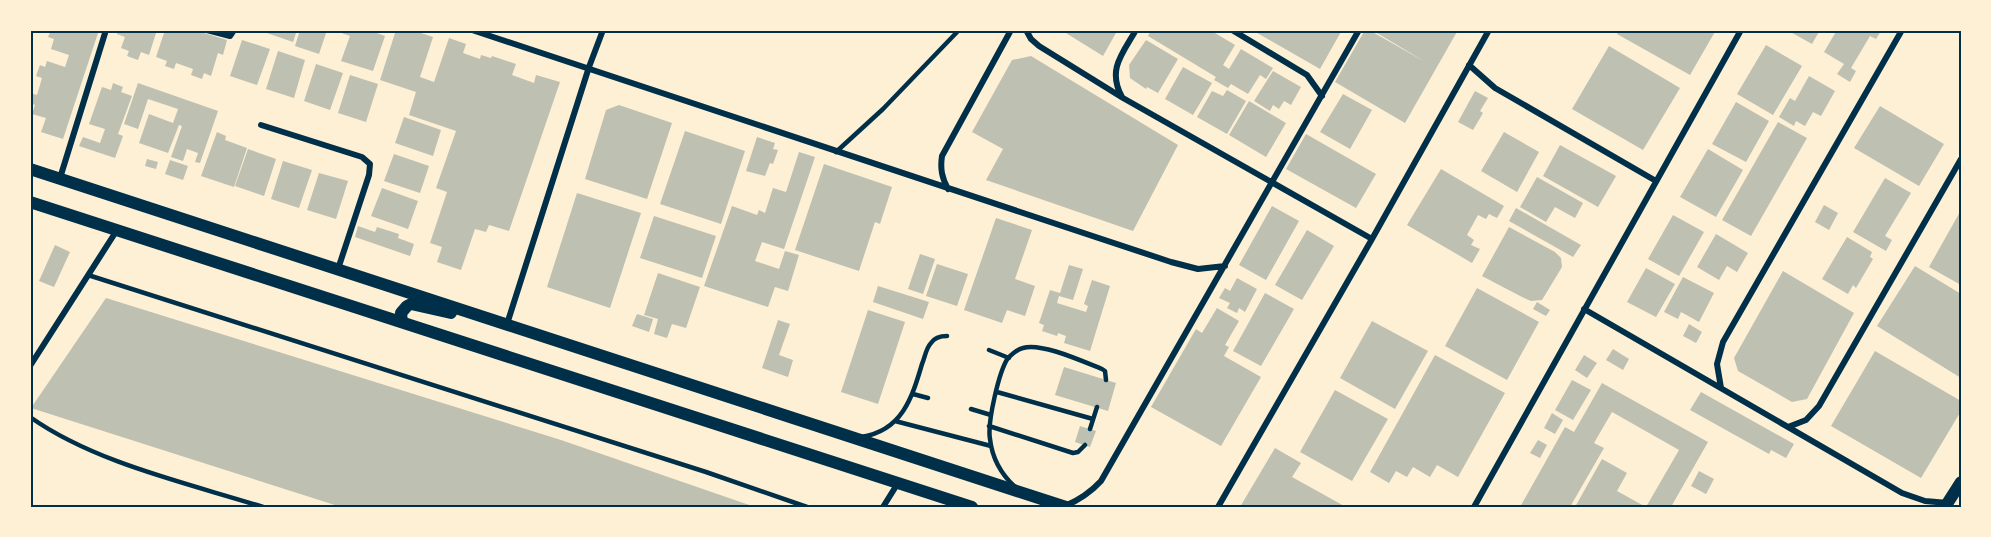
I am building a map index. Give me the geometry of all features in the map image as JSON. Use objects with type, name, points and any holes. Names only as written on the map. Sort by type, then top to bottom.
[{"type":"main road","points":[[30,169],[1065,507]]},
{"type":"main road","points":[[30,202],[972,507]]},
{"type":"main road","points":[[402,322],[401,313],[411,304],[446,312],[476,314]]},
{"type":"main road","points":[[1947,505],[1961,482]]},
{"type":"street","points":[[60,179],[106,30]]},
{"type":"street","points":[[207,30],[226,36],[234,30]]},
{"type":"street","points":[[472,30],[948,190],[1184,266],[1212,268],[1225,266]]},
{"type":"street","points":[[507,324],[603,30]]},
{"type":"street","points":[[948,190],[940,168],[942,156],[1011,30]]},
{"type":"street","points":[[1026,30],[1039,46],[1123,98],[1372,239]]},
{"type":"street","points":[[1123,98],[1115,78],[1116,67],[1136,30]]},
{"type":"street","points":[[1232,30],[1307,75],[1322,96]]},
{"type":"street","points":[[1065,507],[1084,497],[1101,481],[1359,30]]},
{"type":"street","points":[[1218,507],[1489,30]]},
{"type":"street","points":[[1474,507],[1741,30]]},
{"type":"street","points":[[1720,388],[1717,364],[1723,342],[1902,30]]},
{"type":"street","points":[[1469,65],[1495,88],[1656,181]]},
{"type":"street","points":[[261,125],[362,157],[370,164],[371,169],[338,269]]},
{"type":"street","points":[[1788,427],[1806,420],[1819,406],[1961,159]]},
{"type":"street","points":[[30,366],[117,230]]},
{"type":"street","points":[[1584,309],[1913,498],[1947,505]]},
{"type":"street","points":[[883,507],[898,483]]},
{"type":"lane","points":[[836,152],[883,109],[959,30]]},
{"type":"lane","points":[[88,275],[706,472],[807,507]]},
{"type":"lane","points":[[853,438],[868,436],[883,430],[895,421],[906,409],[913,394],[928,345],[936,338],[947,336]]},
{"type":"lane","points":[[1022,493],[1002,472],[991,446],[989,426],[991,415],[1008,358],[1024,347],[1042,348],[1102,369],[1105,371],[1106,380]]},
{"type":"lane","points":[[989,350],[1008,358]]},
{"type":"lane","points":[[997,392],[1093,419]]},
{"type":"lane","points":[[913,394],[928,398]]},
{"type":"lane","points":[[1090,429],[1097,407]]},
{"type":"lane","points":[[971,409],[991,415]]},
{"type":"lane","points":[[30,417],[64,438],[93,452],[263,507]]},
{"type":"lane","points":[[895,421],[991,446]]},
{"type":"lane","points":[[989,426],[1073,453],[1078,452],[1085,445]]},
{"type":"building","points":[[51,30],[99,30],[63,139],[41,132],[46,118],[32,114],[35,105],[30,103],[30,93],[37,95],[42,78],[36,76],[40,65],[45,67],[47,61],[65,67],[69,55],[51,49],[54,39],[48,37]]},
{"type":"building","points":[[118,30],[157,30],[149,55],[141,52],[138,60],[127,56],[129,51],[121,48],[125,37],[117,34]]},
{"type":"building","points":[[165,30],[194,30],[227,40],[223,55],[218,53],[211,76],[204,73],[202,79],[191,75],[193,69],[176,63],[174,69],[165,66],[167,61],[156,57]]},
{"type":"building","points":[[258,30],[297,30],[293,42]]},
{"type":"building","points":[[300,30],[327,30],[319,54],[295,46]]},
{"type":"building","points":[[333,30],[375,30],[374,32],[385,36],[373,71],[341,61],[350,36]]},
{"type":"building","points":[[396,30],[412,30],[433,37],[420,77],[434,82],[449,38],[466,44],[463,53],[480,59],[481,55],[491,58],[492,56],[516,64],[512,75],[534,83],[536,75],[560,82],[509,231],[489,225],[486,232],[475,229],[461,270],[437,262],[442,247],[430,243],[447,192],[436,188],[456,131],[409,115],[416,92],[380,80]]},
{"type":"building","points":[[1061,30],[1116,30],[1117,31],[1103,56]]},
{"type":"building","points":[[1151,30],[1210,30],[1235,45],[1223,65],[1229,69],[1241,49],[1273,68],[1266,79],[1260,75],[1248,94],[1231,84],[1228,88],[1214,80],[1216,77],[1148,36]]},
{"type":"building","points":[[1252,30],[1342,30],[1320,69]]},
{"type":"building","points":[[1365,30],[1369,30],[1427,63],[1372,30],[1458,30],[1405,123],[1335,82]]},
{"type":"building","points":[[1619,30],[1716,30],[1690,75],[1617,34]]},
{"type":"building","points":[[1787,30],[1820,30],[1812,44]]},
{"type":"building","points":[[1837,30],[1881,31],[1876,39],[1870,36],[1851,68],[1856,71],[1850,82],[1837,74],[1844,64],[1824,52]]},
{"type":"building","points":[[242,40],[270,49],[257,85],[230,76]]},
{"type":"building","points":[[1146,40],[1178,59],[1158,93],[1147,87],[1146,89],[1130,78],[1129,65]]},
{"type":"building","points":[[1766,45],[1802,66],[1773,115],[1737,94]]},
{"type":"building","points":[[1609,46],[1680,88],[1643,150],[1572,109]]},
{"type":"building","points":[[278,51],[305,60],[294,98],[266,89]]},
{"type":"building","points":[[1031,56],[1178,145],[1133,231],[986,180],[1003,149],[972,132],[1012,60]]},
{"type":"building","points":[[316,64],[343,73],[330,110],[304,101]]},
{"type":"building","points":[[1183,67],[1212,83],[1193,115],[1165,99]]},
{"type":"building","points":[[1273,71],[1301,87],[1291,105],[1284,101],[1279,109],[1273,105],[1270,111],[1254,101]]},
{"type":"building","points":[[350,75],[378,84],[366,122],[338,113]]},
{"type":"building","points":[[1809,76],[1835,91],[1821,116],[1813,112],[1805,126],[1796,121],[1794,126],[1779,117],[1790,98],[1795,101]]},
{"type":"building","points":[[113,83],[123,87],[121,92],[132,96],[118,134],[123,136],[115,158],[79,146],[83,137],[100,143],[105,129],[89,124],[102,87],[111,90]]},
{"type":"building","points":[[138,83],[218,111],[200,163],[195,162],[198,153],[187,149],[183,161],[171,157],[182,126],[179,125],[168,153],[139,143],[149,114],[173,123],[178,109],[148,99],[138,129],[124,124]]},
{"type":"building","points":[[1227,90],[1246,101],[1227,134],[1197,117],[1212,91],[1223,96]]},
{"type":"building","points":[[1475,91],[1488,98],[1480,111],[1483,113],[1473,130],[1458,122]]},
{"type":"building","points":[[1343,94],[1372,110],[1350,149],[1320,132]]},
{"type":"building","points":[[1249,101],[1286,123],[1266,157],[1229,135]]},
{"type":"building","points":[[1736,102],[1769,121],[1746,162],[1712,144]]},
{"type":"building","points":[[619,105],[672,123],[647,199],[585,179],[606,110]]},
{"type":"building","points":[[1880,106],[1944,144],[1919,186],[1854,148]]},
{"type":"building","points":[[404,117],[441,130],[433,156],[395,143]]},
{"type":"building","points":[[1778,122],[1807,138],[1751,236],[1722,220]]},
{"type":"building","points":[[685,131],[745,151],[721,224],[660,204]]},
{"type":"building","points":[[217,132],[226,136],[225,140],[247,148],[234,187],[201,176]]},
{"type":"building","points":[[1504,132],[1539,152],[1517,192],[1481,171]]},
{"type":"building","points":[[1306,134],[1376,174],[1356,208],[1286,169]]},
{"type":"building","points":[[757,137],[775,143],[773,149],[778,150],[765,176],[746,171]]},
{"type":"building","points":[[1560,145],[1616,176],[1598,207],[1543,176]]},
{"type":"building","points":[[248,149],[276,159],[264,196],[235,186]]},
{"type":"building","points":[[1708,149],[1743,170],[1716,217],[1680,197]]},
{"type":"building","points":[[799,152],[815,157],[784,249],[762,242],[755,261],[779,269],[785,251],[799,255],[788,291],[775,287],[768,307],[704,286],[732,206],[757,215],[759,210],[765,213],[773,188],[786,192]]},
{"type":"building","points":[[394,154],[429,166],[420,193],[384,181]]},
{"type":"building","points":[[147,159],[158,162],[156,169],[145,166]]},
{"type":"building","points":[[170,160],[188,166],[183,180],[165,174]]},
{"type":"building","points":[[283,161],[312,170],[299,208],[271,199]]},
{"type":"building","points":[[824,164],[892,187],[880,224],[875,222],[859,271],[795,250]]},
{"type":"building","points":[[1441,169],[1504,206],[1497,218],[1489,214],[1486,219],[1478,215],[1467,235],[1474,240],[1471,245],[1480,249],[1472,263],[1407,225]]},
{"type":"building","points":[[319,173],[348,181],[336,219],[307,210]]},
{"type":"building","points":[[1537,177],[1583,203],[1575,218],[1555,207],[1546,222],[1520,207]]},
{"type":"building","points":[[1885,178],[1911,193],[1885,236],[1892,240],[1886,251],[1853,232]]},
{"type":"building","points":[[382,188],[418,201],[408,229],[371,216]]},
{"type":"building","points":[[577,193],[641,213],[610,308],[547,287]]},
{"type":"building","points":[[1824,205],[1838,213],[1829,230],[1815,222]]},
{"type":"building","points":[[1272,206],[1299,221],[1266,280],[1239,265]]},
{"type":"building","points":[[1516,208],[1581,245],[1573,257],[1509,221]]},
{"type":"building","points":[[1961,210],[1961,285],[1929,267]]},
{"type":"building","points":[[1673,215],[1704,232],[1679,276],[1648,259]]},
{"type":"building","points":[[654,216],[716,236],[702,278],[640,258]]},
{"type":"building","points":[[996,218],[1032,230],[1015,279],[1035,286],[1025,316],[1007,310],[1002,323],[964,310]]},
{"type":"building","points":[[358,226],[375,232],[377,227],[399,234],[398,238],[414,244],[410,256],[355,237]]},
{"type":"building","points":[[1509,227],[1555,252],[1561,258],[1562,267],[1542,300],[1531,301],[1482,276]]},
{"type":"building","points":[[1307,230],[1334,246],[1302,300],[1275,285]]},
{"type":"building","points":[[1716,234],[1748,253],[1737,272],[1727,266],[1719,280],[1697,267]]},
{"type":"building","points":[[1847,237],[1872,252],[1870,257],[1873,259],[1856,288],[1853,285],[1848,294],[1822,279]]},
{"type":"building","points":[[55,245],[70,252],[54,287],[39,281]]},
{"type":"building","points":[[920,254],[935,259],[923,294],[908,289]]},
{"type":"building","points":[[937,264],[968,274],[957,306],[926,296]]},
{"type":"building","points":[[1069,265],[1083,269],[1073,300],[1059,296],[1057,303],[1086,312],[1088,306],[1084,304],[1092,280],[1110,286],[1090,351],[1064,343],[1066,336],[1058,333],[1057,336],[1042,331],[1044,325],[1039,323],[1050,290],[1060,293]]},
{"type":"building","points":[[1915,266],[1961,294],[1961,378],[1877,326]]},
{"type":"building","points":[[1646,268],[1675,284],[1656,317],[1627,302]]},
{"type":"building","points":[[1783,271],[1854,313],[1807,399],[1792,402],[1738,371],[1734,358]]},
{"type":"building","points":[[658,273],[700,287],[686,328],[672,324],[667,338],[654,334],[658,319],[644,315]]},
{"type":"building","points":[[1683,277],[1714,293],[1699,322],[1681,312],[1678,319],[1664,312]]},
{"type":"building","points":[[1237,278],[1257,289],[1245,312],[1239,308],[1237,313],[1227,308],[1230,303],[1219,298],[1225,288],[1230,291]]},
{"type":"building","points":[[878,286],[929,302],[923,319],[873,302]]},
{"type":"building","points":[[1477,288],[1539,322],[1507,380],[1445,346]]},
{"type":"building","points":[[1265,293],[1294,309],[1261,366],[1233,351]]},
{"type":"building","points":[[106,298],[561,440],[755,507],[341,507],[31,408]]},
{"type":"building","points":[[1537,302],[1550,310],[1546,316],[1533,309]]},
{"type":"building","points":[[1217,308],[1239,321],[1225,345],[1229,347],[1224,356],[1261,377],[1221,446],[1151,407],[1196,329],[1202,333]]},
{"type":"building","points":[[868,310],[905,322],[878,404],[841,392]]},
{"type":"building","points":[[637,314],[653,319],[649,332],[632,326]]},
{"type":"building","points":[[778,320],[790,324],[779,355],[793,360],[788,377],[762,368]]},
{"type":"building","points":[[1372,321],[1428,351],[1395,409],[1340,378]]},
{"type":"building","points":[[1689,324],[1702,332],[1696,343],[1683,336]]},
{"type":"building","points":[[1613,349],[1629,359],[1623,370],[1606,360]]},
{"type":"building","points":[[1875,351],[1961,401],[1961,411],[1921,478],[1831,426]]},
{"type":"building","points":[[1435,355],[1505,393],[1458,477],[1437,465],[1430,477],[1413,467],[1407,477],[1396,471],[1389,483],[1370,472]]},
{"type":"building","points":[[1584,355],[1597,363],[1587,378],[1575,370]]},
{"type":"building","points":[[1064,367],[1116,383],[1108,411],[1055,395]]},
{"type":"building","points":[[1572,380],[1591,390],[1573,420],[1555,410]]},
{"type":"building","points":[[1602,383],[1708,442],[1671,507],[1646,507],[1679,450],[1612,412],[1594,443],[1604,448],[1570,507],[1520,507],[1565,427],[1574,432]]},
{"type":"building","points":[[1335,390],[1388,419],[1352,481],[1300,452]]},
{"type":"building","points":[[1701,392],[1794,444],[1786,458],[1771,450],[1769,454],[1690,410]]},
{"type":"building","points":[[1552,413],[1563,420],[1555,434],[1544,428]]},
{"type":"building","points":[[1080,426],[1096,431],[1090,447],[1075,442]]},
{"type":"building","points":[[1538,440],[1547,445],[1540,458],[1530,453]]},
{"type":"building","points":[[1275,448],[1301,463],[1292,477],[1346,507],[1240,507]]},
{"type":"building","points":[[1602,459],[1627,473],[1617,491],[1646,507],[1575,507]]},
{"type":"building","points":[[1699,471],[1714,479],[1706,494],[1691,486]]}]
